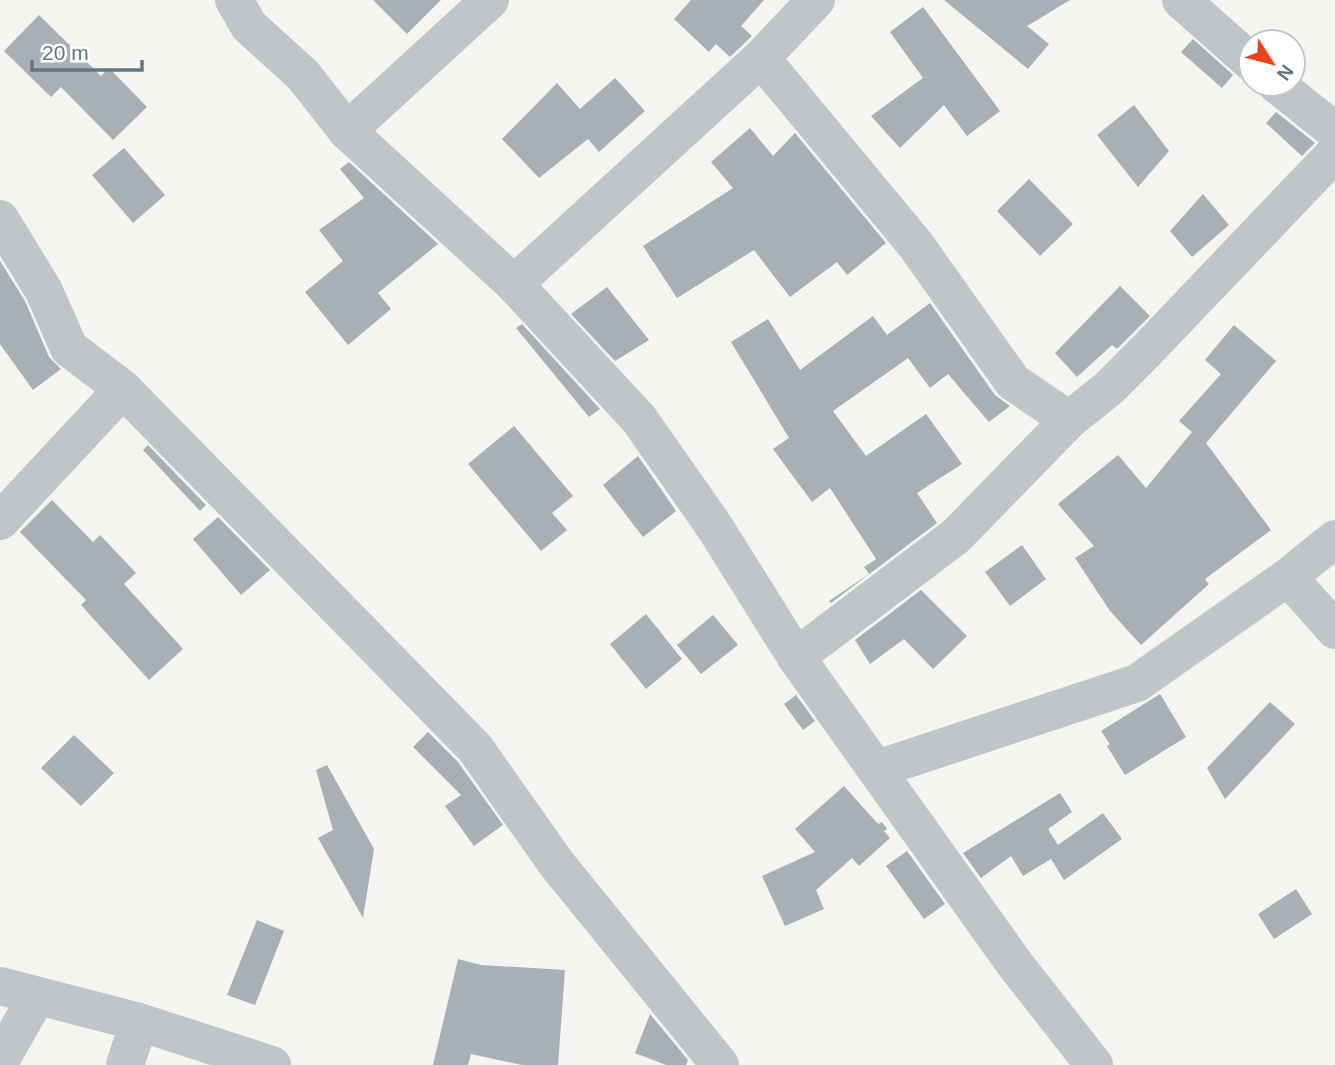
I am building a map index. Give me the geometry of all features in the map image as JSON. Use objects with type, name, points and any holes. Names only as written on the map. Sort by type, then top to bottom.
[{"type":"street","points":[[234,0],[249,26],[303,75],[347,131],[514,284],[639,419],[713,526],[796,657],[1014,963],[1094,1065]]},
{"type":"street","points":[[347,131],[490,0]]},
{"type":"street","points":[[514,284],[761,58],[816,0]]},
{"type":"street","points":[[1181,0],[1237,50]]},
{"type":"street","points":[[761,58],[915,244],[1013,382],[1069,420]]},
{"type":"street","points":[[1294,98],[1335,131]]},
{"type":"street","points":[[796,657],[956,536],[1069,420],[1109,388],[1147,350],[1335,153]]},
{"type":"street","points":[[0,219],[44,291],[69,348],[123,389],[475,748],[556,863],[720,1065]]},
{"type":"street","points":[[0,521],[123,389]]},
{"type":"street","points":[[877,769],[1137,684],[1288,577],[1335,539]]},
{"type":"street","points":[[1288,577],[1335,630]]},
{"type":"street","points":[[0,986],[139,1021],[272,1065]]},
{"type":"street","points":[[0,1061],[37,996]]},
{"type":"street","points":[[125,1065],[139,1021]]},
{"type":"building","points":[[373,0],[441,0],[407,34]]},
{"type":"building","points":[[691,0],[764,0],[741,26],[752,36],[730,57],[716,44],[709,52],[674,19]]},
{"type":"building","points":[[944,0],[1070,0],[1027,26],[1049,44],[1028,69]]},
{"type":"building","points":[[923,7],[1000,111],[967,136],[944,105],[900,148],[871,116],[923,78],[890,32]]},
{"type":"building","points":[[39,15],[101,76],[109,68],[147,107],[113,140],[61,87],[51,97],[4,51]]},
{"type":"building","points":[[1193,39],[1233,75],[1222,88],[1181,52]]},
{"type":"building","points":[[615,78],[645,111],[599,152],[588,139],[539,178],[502,139],[557,83],[580,109]]},
{"type":"building","points":[[1134,105],[1169,151],[1138,187],[1097,135]]},
{"type":"building","points":[[1276,112],[1315,143],[1302,156],[1266,123]]},
{"type":"building","points":[[750,128],[773,156],[795,133],[886,243],[847,275],[837,262],[790,297],[754,250],[677,298],[643,246],[733,188],[711,162]]},
{"type":"building","points":[[124,148],[165,195],[133,223],[92,175]]},
{"type":"building","points":[[349,162],[438,244],[378,293],[391,309],[348,345],[305,292],[343,261],[319,230],[364,198],[340,169]]},
{"type":"building","points":[[1029,179],[1073,224],[1040,256],[997,211]]},
{"type":"building","points":[[1203,194],[1229,225],[1192,257],[1170,231]]},
{"type":"building","points":[[0,261],[25,301],[49,357],[61,369],[33,390],[0,344]]},
{"type":"building","points":[[1120,286],[1150,316],[1117,349],[1112,345],[1077,377],[1055,353]]},
{"type":"building","points":[[607,287],[649,340],[615,361],[571,314]]},
{"type":"building","points":[[930,303],[995,395],[1010,406],[989,422],[948,374],[930,388],[908,358],[833,411],[866,456],[926,414],[962,464],[917,493],[937,523],[831,603],[829,601],[869,574],[864,567],[876,559],[830,488],[812,502],[773,449],[789,438],[731,342],[768,319],[800,370],[873,316],[887,335]]},
{"type":"building","points":[[522,324],[600,409],[589,417],[516,328]]},
{"type":"building","points":[[1234,325],[1276,361],[1206,443],[1271,530],[1205,579],[1209,584],[1141,645],[1110,611],[1075,558],[1094,546],[1058,504],[1118,455],[1146,488],[1192,432],[1179,421],[1221,374],[1205,360]]},
{"type":"building","points":[[514,426],[573,496],[552,513],[567,530],[541,551],[468,464]]},
{"type":"building","points":[[148,445],[206,505],[200,511],[143,450]]},
{"type":"building","points":[[638,456],[676,511],[643,537],[603,485]]},
{"type":"building","points":[[52,500],[93,542],[100,535],[136,573],[124,584],[183,649],[149,680],[81,605],[86,600],[20,532]]},
{"type":"building","points":[[218,517],[270,570],[241,595],[193,539]]},
{"type":"building","points":[[1022,545],[1046,579],[1010,606],[985,572]]},
{"type":"building","points":[[921,590],[967,636],[933,669],[904,639],[870,664],[855,640]]},
{"type":"building","points":[[646,614],[682,659],[646,689],[610,644]]},
{"type":"building","points":[[713,615],[738,645],[701,674],[677,645]]},
{"type":"building","points":[[1160,694],[1186,737],[1125,775],[1101,731]]},
{"type":"building","points":[[796,695],[815,721],[803,730],[784,704]]},
{"type":"building","points":[[1270,702],[1295,724],[1225,799],[1207,768]]},
{"type":"building","points":[[428,732],[458,762],[503,825],[474,846],[445,806],[461,795],[413,747]]},
{"type":"building","points":[[74,735],[114,773],[81,806],[41,768]]},
{"type":"building","points":[[327,765],[374,849],[363,918],[318,838],[333,830],[316,770]]},
{"type":"building","points":[[844,786],[878,824],[882,822],[887,829],[884,831],[890,838],[859,866],[852,858],[816,890],[824,909],[785,926],[762,876],[815,852],[795,829]]},
{"type":"building","points":[[1060,793],[1072,812],[1048,829],[1058,845],[1103,813],[1122,839],[1064,880],[1051,859],[1023,876],[1011,856],[981,878],[963,853]]},
{"type":"building","points":[[907,851],[945,904],[924,919],[886,866]]},
{"type":"building","points":[[1296,889],[1312,914],[1274,939],[1258,914]]},
{"type":"building","points":[[257,920],[284,931],[255,1005],[227,995]]},
{"type":"building","points":[[458,959],[481,965],[565,970],[558,1065],[522,1065],[471,1054],[468,1065],[433,1065]]},
{"type":"building","points":[[650,1014],[688,1060],[686,1065],[666,1065],[635,1053]]}]
